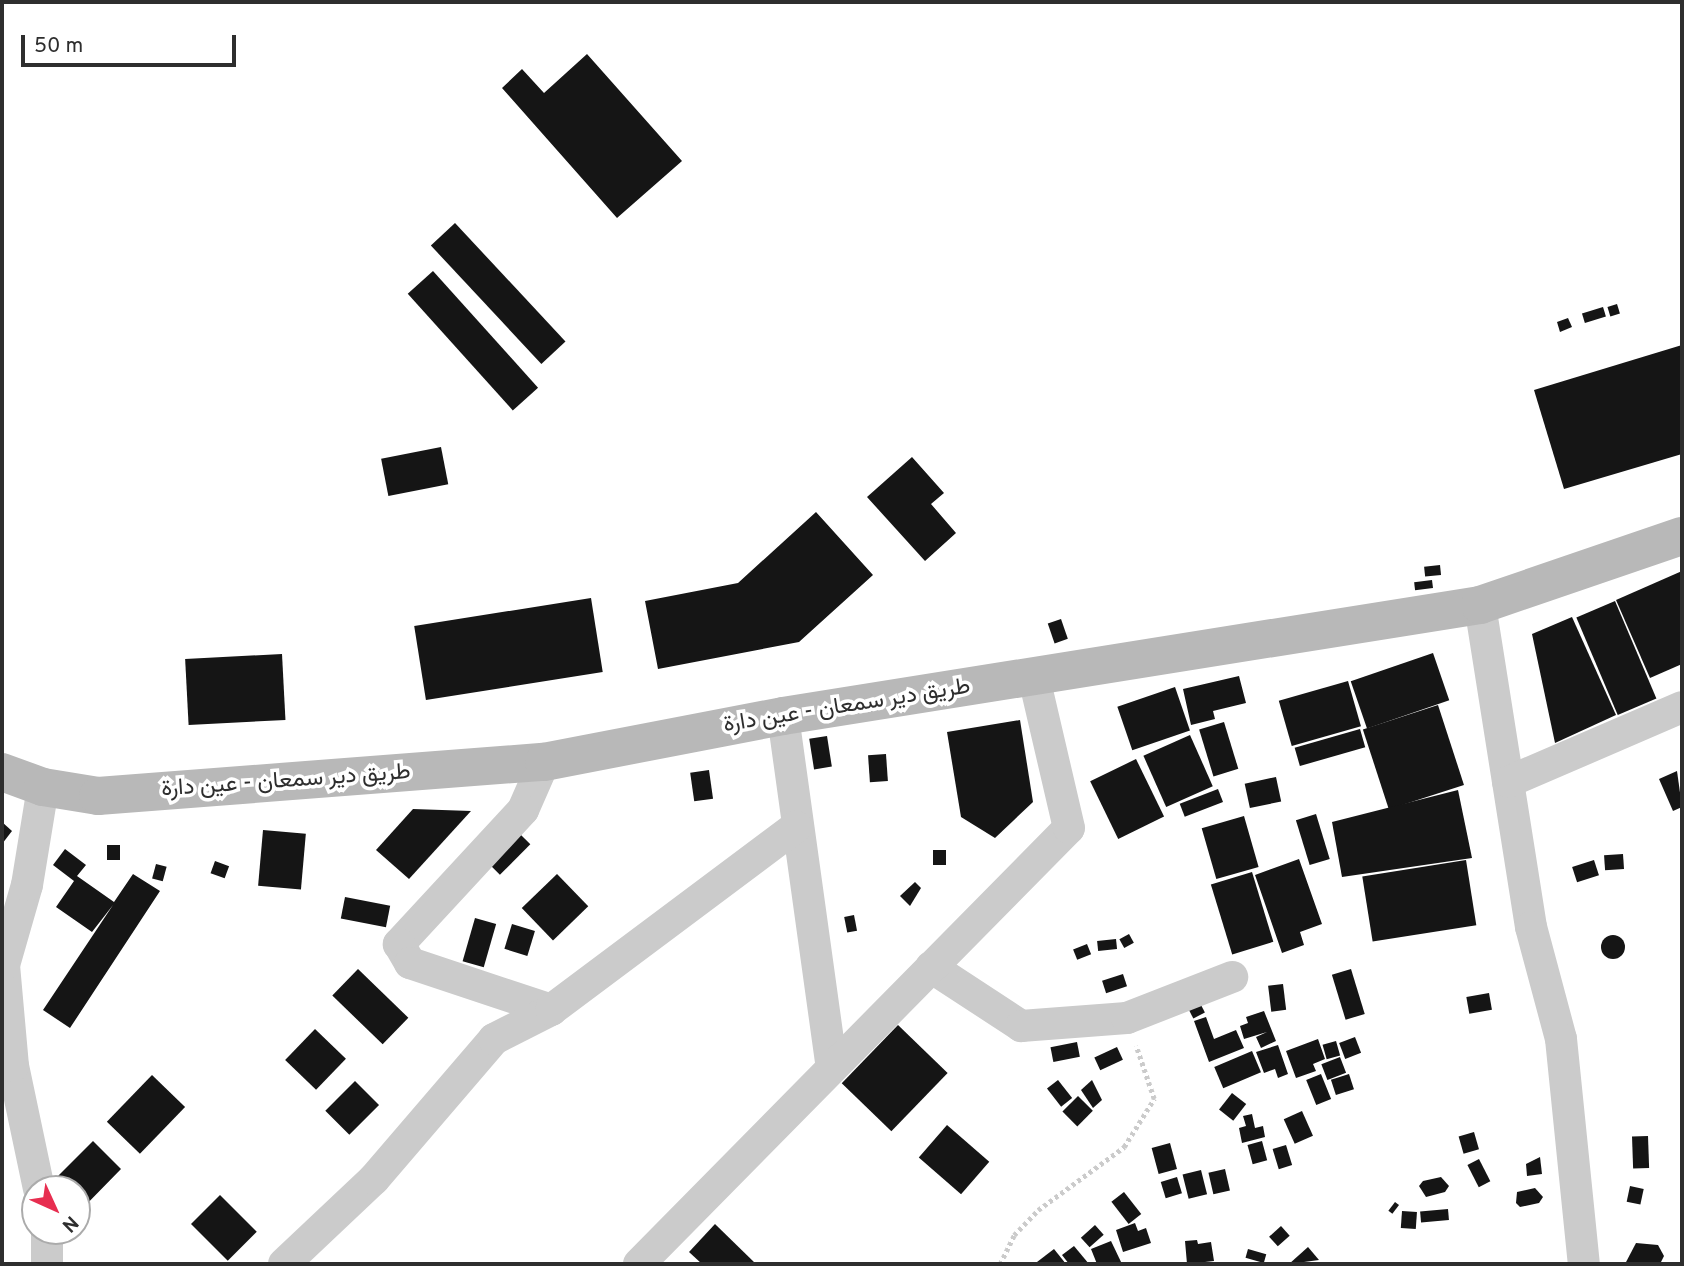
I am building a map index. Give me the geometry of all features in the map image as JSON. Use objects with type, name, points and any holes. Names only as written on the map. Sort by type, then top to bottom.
[{"type":"main road","name":"طريق دير سمعان - عين دارة","points":[[2,772],[43,787],[98,796],[544,762],[783,716],[1480,605],[1682,536]]},
{"type":"street","points":[[1480,605],[1531,927],[1562,1039],[1585,1264]]},
{"type":"street","points":[[639,1264],[1069,828],[1034,678]]},
{"type":"street","points":[[1508,782],[1682,707]]},
{"type":"street","points":[[783,716],[796,827],[832,1068]]},
{"type":"street","points":[[544,762],[523,810],[399,944],[410,963],[551,1010]]},
{"type":"street","points":[[35,1175],[9,1088],[4,965],[27,885],[43,787]]},
{"type":"street","points":[[284,1264],[374,1179],[494,1039],[551,1010],[796,827]]},
{"type":"street","points":[[931,967],[1021,1026],[1127,1018],[1232,977]]},
{"type":"street","points":[[47,1245],[47,1264]]},
{"type":"path","points":[[1000,1264],[1014,1235],[1038,1210],[1124,1147],[1154,1099],[1127,1018]]},
{"type":"building","points":[[587,54],[682,161],[617,218],[502,88],[522,69],[544,93]]},
{"type":"building","points":[[455,223],[565,341],[541,364],[431,246]]},
{"type":"building","points":[[433,271],[538,388],[513,410],[408,294]]},
{"type":"building","points":[[1617,304],[1620,314],[1610,316],[1607,307]]},
{"type":"building","points":[[1603,307],[1606,317],[1585,323],[1582,313]]},
{"type":"building","points":[[1568,318],[1572,327],[1560,332],[1557,322]]},
{"type":"building","points":[[1682,345],[1682,454],[1564,489],[1534,390]]},
{"type":"building","points":[[441,447],[448,484],[388,496],[381,459]]},
{"type":"building","points":[[912,457],[944,493],[931,504],[956,533],[925,561],[867,497]]},
{"type":"building","points":[[816,512],[873,575],[799,642],[658,669],[645,601],[738,583]]},
{"type":"building","points":[[1440,565],[1441,575],[1425,577],[1424,567]]},
{"type":"building","points":[[1682,571],[1682,664],[1650,678],[1616,600]]},
{"type":"building","points":[[1432,580],[1433,588],[1415,590],[1414,582]]},
{"type":"building","points":[[591,598],[603,672],[426,700],[414,626]]},
{"type":"building","points":[[1615,601],[1656,699],[1618,715],[1576,617]]},
{"type":"building","points":[[1572,617],[1616,715],[1555,743],[1532,634]]},
{"type":"building","points":[[1061,619],[1068,639],[1055,643],[1048,624]]},
{"type":"building","points":[[1433,653],[1449,700],[1367,729],[1351,681]]},
{"type":"building","points":[[282,654],[285,720],[189,725],[185,659]]},
{"type":"building","points":[[1239,676],[1246,703],[1213,711],[1215,719],[1191,725],[1183,689]]},
{"type":"building","points":[[1348,681],[1361,726],[1292,746],[1279,701]]},
{"type":"building","points":[[1175,687],[1190,730],[1132,750],[1117,707]]},
{"type":"building","points":[[1438,705],[1464,785],[1389,809],[1363,729]]},
{"type":"building","points":[[1020,720],[1033,802],[995,838],[961,817],[947,732]]},
{"type":"building","points":[[1224,722],[1238,769],[1213,776],[1199,730]]},
{"type":"building","points":[[1360,729],[1365,747],[1300,766],[1295,748]]},
{"type":"building","points":[[1190,735],[1213,786],[1166,807],[1143,756]]},
{"type":"building","points":[[827,736],[832,767],[814,769],[809,739]]},
{"type":"building","points":[[886,754],[888,781],[870,782],[868,755]]},
{"type":"building","points":[[1136,759],[1164,817],[1118,839],[1090,781]]},
{"type":"building","points":[[709,770],[713,799],[694,801],[690,773]]},
{"type":"building","points":[[1677,771],[1682,807],[1673,811],[1659,779]]},
{"type":"building","points":[[1276,777],[1281,801],[1250,808],[1245,784]]},
{"type":"building","points":[[1218,789],[1223,802],[1185,817],[1180,804]]},
{"type":"building","points":[[1458,790],[1472,858],[1342,877],[1332,822]]},
{"type":"building","points":[[413,809],[471,811],[409,879],[376,850]]},
{"type":"building","points":[[1316,814],[1330,859],[1310,865],[1296,820]]},
{"type":"building","points":[[1244,816],[1259,867],[1216,879],[1202,828]]},
{"type":"building","points":[[2,822],[12,831],[2,844]]},
{"type":"building","points":[[263,830],[306,834],[301,890],[258,886]]},
{"type":"building","points":[[519,833],[530,844],[500,875],[489,863]]},
{"type":"building","points":[[107,845],[120,845],[120,860],[107,860]]},
{"type":"building","points":[[65,849],[86,865],[77,876],[114,902],[133,874],[160,891],[70,1028],[43,1010],[113,905],[92,932],[56,907],[74,881],[53,865]]},
{"type":"building","points":[[933,850],[946,850],[946,865],[933,865]]},
{"type":"building","points":[[1623,854],[1624,869],[1605,870],[1604,855]]},
{"type":"building","points":[[1299,859],[1322,924],[1300,932],[1304,945],[1282,953],[1255,875]]},
{"type":"building","points":[[1466,860],[1476,925],[1373,942],[1362,876]]},
{"type":"building","points":[[1594,860],[1599,875],[1577,882],[1572,867]]},
{"type":"building","points":[[215,861],[229,866],[225,878],[211,873]]},
{"type":"building","points":[[156,864],[167,867],[163,881],[152,878]]},
{"type":"building","points":[[1252,872],[1273,942],[1232,954],[1211,885]]},
{"type":"building","points":[[557,874],[588,906],[553,940],[522,908]]},
{"type":"building","points":[[915,882],[921,888],[910,906],[900,896]]},
{"type":"building","points":[[345,897],[390,906],[386,927],[341,919]]},
{"type":"building","points":[[854,915],[857,931],[847,933],[844,917]]},
{"type":"building","points":[[475,918],[496,924],[484,967],[463,961]]},
{"type":"building","points":[[512,924],[535,931],[527,956],[504,949]]},
{"type":"building","points":[[1129,934],[1134,943],[1124,948],[1119,939]]},
{"type":"building","points":[[1613,935],[1624,942],[1625,947],[1618,958],[1613,959],[1602,952],[1601,947],[1608,936]]},
{"type":"building","points":[[1116,939],[1117,949],[1098,951],[1097,941]]},
{"type":"building","points":[[1087,944],[1091,954],[1077,960],[1073,950]]},
{"type":"building","points":[[358,969],[408,1018],[383,1044],[332,996]]},
{"type":"building","points":[[1351,969],[1365,1014],[1346,1020],[1332,975]]},
{"type":"building","points":[[1123,974],[1127,986],[1106,993],[1102,981]]},
{"type":"building","points":[[1283,984],[1286,1010],[1271,1012],[1268,986]]},
{"type":"building","points":[[1489,993],[1492,1010],[1469,1014],[1466,997]]},
{"type":"building","points":[[1199,1001],[1205,1013],[1193,1018],[1187,1007]]},
{"type":"building","points":[[1264,1011],[1276,1041],[1261,1048],[1256,1037],[1267,1032],[1244,1039],[1240,1026],[1248,1023],[1246,1017]]},
{"type":"building","points":[[1206,1017],[1214,1039],[1236,1030],[1244,1048],[1209,1062],[1194,1021]]},
{"type":"building","points":[[898,1025],[948,1073],[891,1131],[842,1083]]},
{"type":"building","points":[[315,1029],[346,1059],[316,1090],[285,1060]]},
{"type":"building","points":[[1355,1037],[1361,1053],[1345,1059],[1339,1043]]},
{"type":"building","points":[[1318,1039],[1325,1059],[1313,1064],[1316,1071],[1296,1078],[1286,1051]]},
{"type":"building","points":[[1336,1041],[1340,1055],[1327,1059],[1323,1045]]},
{"type":"building","points":[[1077,1042],[1080,1057],[1053,1062],[1050,1047]]},
{"type":"building","points":[[1278,1045],[1288,1074],[1278,1078],[1275,1069],[1264,1073],[1256,1052]]},
{"type":"building","points":[[1117,1047],[1123,1060],[1100,1070],[1094,1058]]},
{"type":"building","points":[[1252,1051],[1261,1072],[1223,1088],[1214,1067]]},
{"type":"building","points":[[1340,1057],[1346,1073],[1327,1080],[1321,1064]]},
{"type":"building","points":[[1321,1074],[1331,1099],[1316,1105],[1306,1080]]},
{"type":"building","points":[[1349,1074],[1354,1089],[1336,1095],[1331,1080]]},
{"type":"building","points":[[152,1075],[185,1107],[140,1154],[107,1122]]},
{"type":"building","points":[[1058,1080],[1072,1098],[1061,1107],[1047,1089]]},
{"type":"building","points":[[1092,1080],[1102,1100],[1093,1108],[1081,1090]]},
{"type":"building","points":[[355,1081],[379,1105],[349,1135],[325,1111]]},
{"type":"building","points":[[1232,1093],[1246,1104],[1233,1121],[1219,1110]]},
{"type":"building","points":[[1078,1096],[1093,1111],[1077,1126],[1062,1112]]},
{"type":"building","points":[[1302,1111],[1313,1136],[1295,1144],[1284,1119]]},
{"type":"building","points":[[1252,1114],[1255,1128],[1263,1126],[1265,1137],[1242,1143],[1239,1128],[1246,1126],[1243,1116]]},
{"type":"building","points":[[947,1125],[989,1162],[961,1194],[919,1157]]},
{"type":"building","points":[[1474,1132],[1479,1149],[1464,1154],[1459,1136]]},
{"type":"building","points":[[1648,1136],[1649,1168],[1633,1169],[1632,1137]]},
{"type":"building","points":[[93,1141],[121,1169],[91,1200],[91,1175],[59,1175]]},
{"type":"building","points":[[1262,1141],[1267,1160],[1253,1164],[1248,1145]]},
{"type":"building","points":[[1170,1143],[1177,1169],[1159,1174],[1152,1148]]},
{"type":"building","points":[[1286,1145],[1292,1165],[1279,1169],[1273,1149]]},
{"type":"building","points":[[1540,1157],[1542,1174],[1527,1176],[1526,1164]]},
{"type":"building","points":[[1479,1159],[1490,1181],[1479,1187],[1467,1165]]},
{"type":"building","points":[[1225,1169],[1230,1190],[1213,1194],[1208,1173]]},
{"type":"building","points":[[1201,1170],[1207,1194],[1189,1199],[1183,1175]]},
{"type":"building","points":[[1177,1177],[1182,1193],[1166,1198],[1161,1182]]},
{"type":"building","points":[[1441,1177],[1449,1186],[1445,1192],[1426,1197],[1419,1186],[1423,1181]]},
{"type":"building","points":[[1630,1186],[1644,1189],[1640,1205],[1627,1202]]},
{"type":"building","points":[[1535,1188],[1543,1197],[1539,1203],[1520,1207],[1516,1203],[1517,1192]]},
{"type":"building","points":[[1124,1192],[1141,1214],[1129,1224],[1111,1202]]},
{"type":"building","points":[[220,1195],[257,1232],[228,1261],[191,1224]]},
{"type":"building","points":[[1395,1202],[1399,1205],[1392,1214],[1388,1211]]},
{"type":"building","points":[[1448,1209],[1449,1220],[1421,1222],[1420,1211]]},
{"type":"building","points":[[1402,1211],[1417,1212],[1416,1229],[1401,1228]]},
{"type":"building","points":[[1135,1223],[1138,1231],[1146,1228],[1151,1243],[1123,1252],[1116,1230]]},
{"type":"building","points":[[715,1224],[756,1264],[702,1264],[689,1252]]},
{"type":"building","points":[[1095,1225],[1104,1235],[1090,1247],[1081,1238]]},
{"type":"building","points":[[1281,1226],[1290,1236],[1278,1246],[1269,1237]]},
{"type":"building","points":[[1197,1240],[1198,1244],[1211,1242],[1214,1261],[1187,1264],[1185,1241]]},
{"type":"building","points":[[1111,1241],[1122,1264],[1097,1264],[1091,1249]]},
{"type":"building","points":[[1636,1243],[1658,1245],[1664,1256],[1660,1264],[1625,1264]]},
{"type":"building","points":[[1074,1246],[1089,1264],[1069,1264],[1062,1255]]},
{"type":"building","points":[[1308,1247],[1319,1260],[1289,1264]]},
{"type":"building","points":[[1054,1249],[1066,1264],[1037,1262]]},
{"type":"building","points":[[1248,1249],[1266,1254],[1264,1263],[1246,1258]]}]
